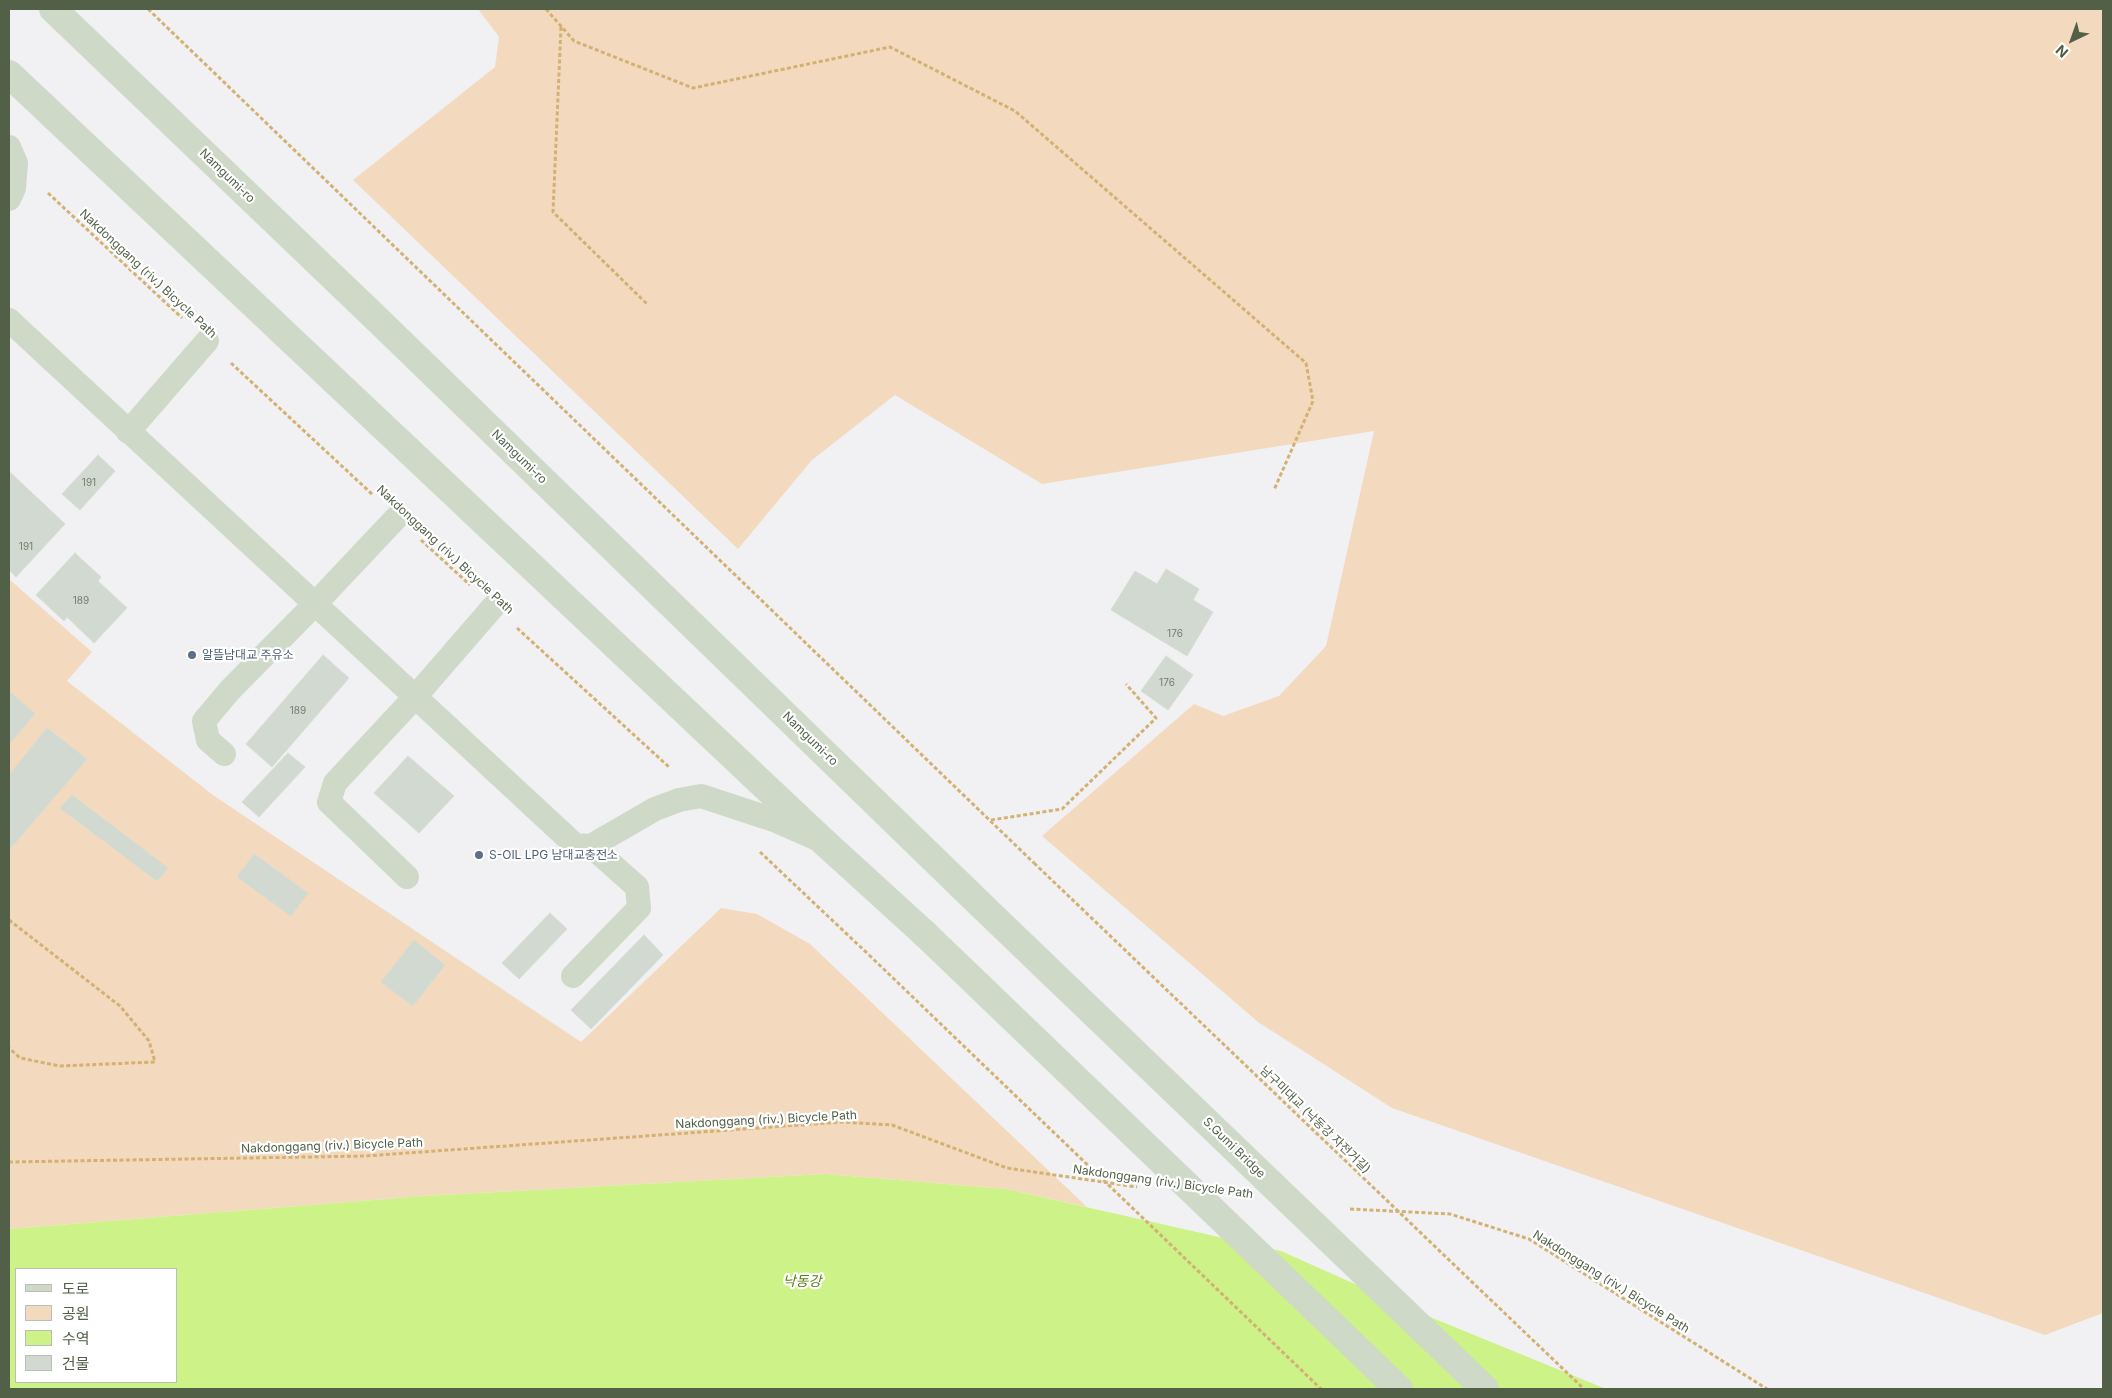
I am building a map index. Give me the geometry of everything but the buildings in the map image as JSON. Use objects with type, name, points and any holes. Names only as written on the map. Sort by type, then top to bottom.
[{"type":"street","name":"Namgumi-ro","points":[[53,9],[394,336],[983,907]]},
{"type":"street","points":[[9,74],[824,842],[925,934],[1399,1389]]},
{"type":"street","name":"S.Gumi Bridge","points":[[983,907],[1485,1389]]},
{"type":"lane","points":[[9,199],[14,188],[12,155]]},
{"type":"lane","points":[[9,320],[575,845],[592,846],[655,809],[679,800],[701,796],[774,820],[824,842]]},
{"type":"lane","points":[[128,432],[207,341]]},
{"type":"lane","points":[[224,754],[208,740],[204,721],[230,690],[397,517]]},
{"type":"lane","points":[[407,876],[329,802],[335,783],[415,697],[493,607]]},
{"type":"lane","points":[[572,976],[639,908],[637,887],[592,846]]},
{"type":"path","name":"남구미대교 (낙동강 자전거길)","points":[[148,9],[1034,863],[1584,1389]]},
{"type":"path","points":[[546,9],[574,40],[693,88],[890,47],[1015,111],[1306,363],[1313,401],[1274,490]]},
{"type":"path","points":[[561,27],[553,212],[648,305]]},
{"type":"path","name":"Nakdonggang (riv.) Bicycle Path","points":[[12,155],[207,341],[493,607],[701,796]]},
{"type":"path","points":[[990,820],[1062,809],[1156,718],[1126,684]]},
{"type":"path","points":[[757,849],[1321,1389]]},
{"type":"path","points":[[9,920],[120,1006],[149,1041],[155,1062],[60,1066],[20,1058],[9,1048]]},
{"type":"path","name":"Nakdonggang (riv.) Bicycle Path","points":[[9,1162],[365,1156],[842,1122],[892,1125],[1007,1168],[1141,1187]]},
{"type":"path","name":"Nakdonggang (riv.) Bicycle Path","points":[[1344,1209],[1450,1214],[1529,1239],[1766,1389]]},
{"type":"green space","points":[[478,9],[2103,9],[2103,1313],[2045,1335],[1392,1108],[1258,1022],[1042,836],[1194,704],[1223,716],[1279,696],[1326,646],[1374,431],[1042,484],[895,395],[812,460],[738,549],[353,180],[495,67],[499,37]]},
{"type":"green space","points":[[9,579],[92,652],[67,681],[213,795],[581,1042],[721,908],[757,914],[810,944],[1087,1207],[1006,1189],[825,1174],[424,1196],[9,1229]]},
{"type":"water","name":"낙동강","points":[[825,1174],[1006,1189],[1281,1251],[1413,1310],[1606,1389],[9,1389],[9,1229],[424,1196]]},
{"type":"place","name":"알뜰남대교 주유소","points":[[192,655]]},
{"type":"place","name":"S-OIL LPG 남대교충전소","points":[[479,855]]}]
